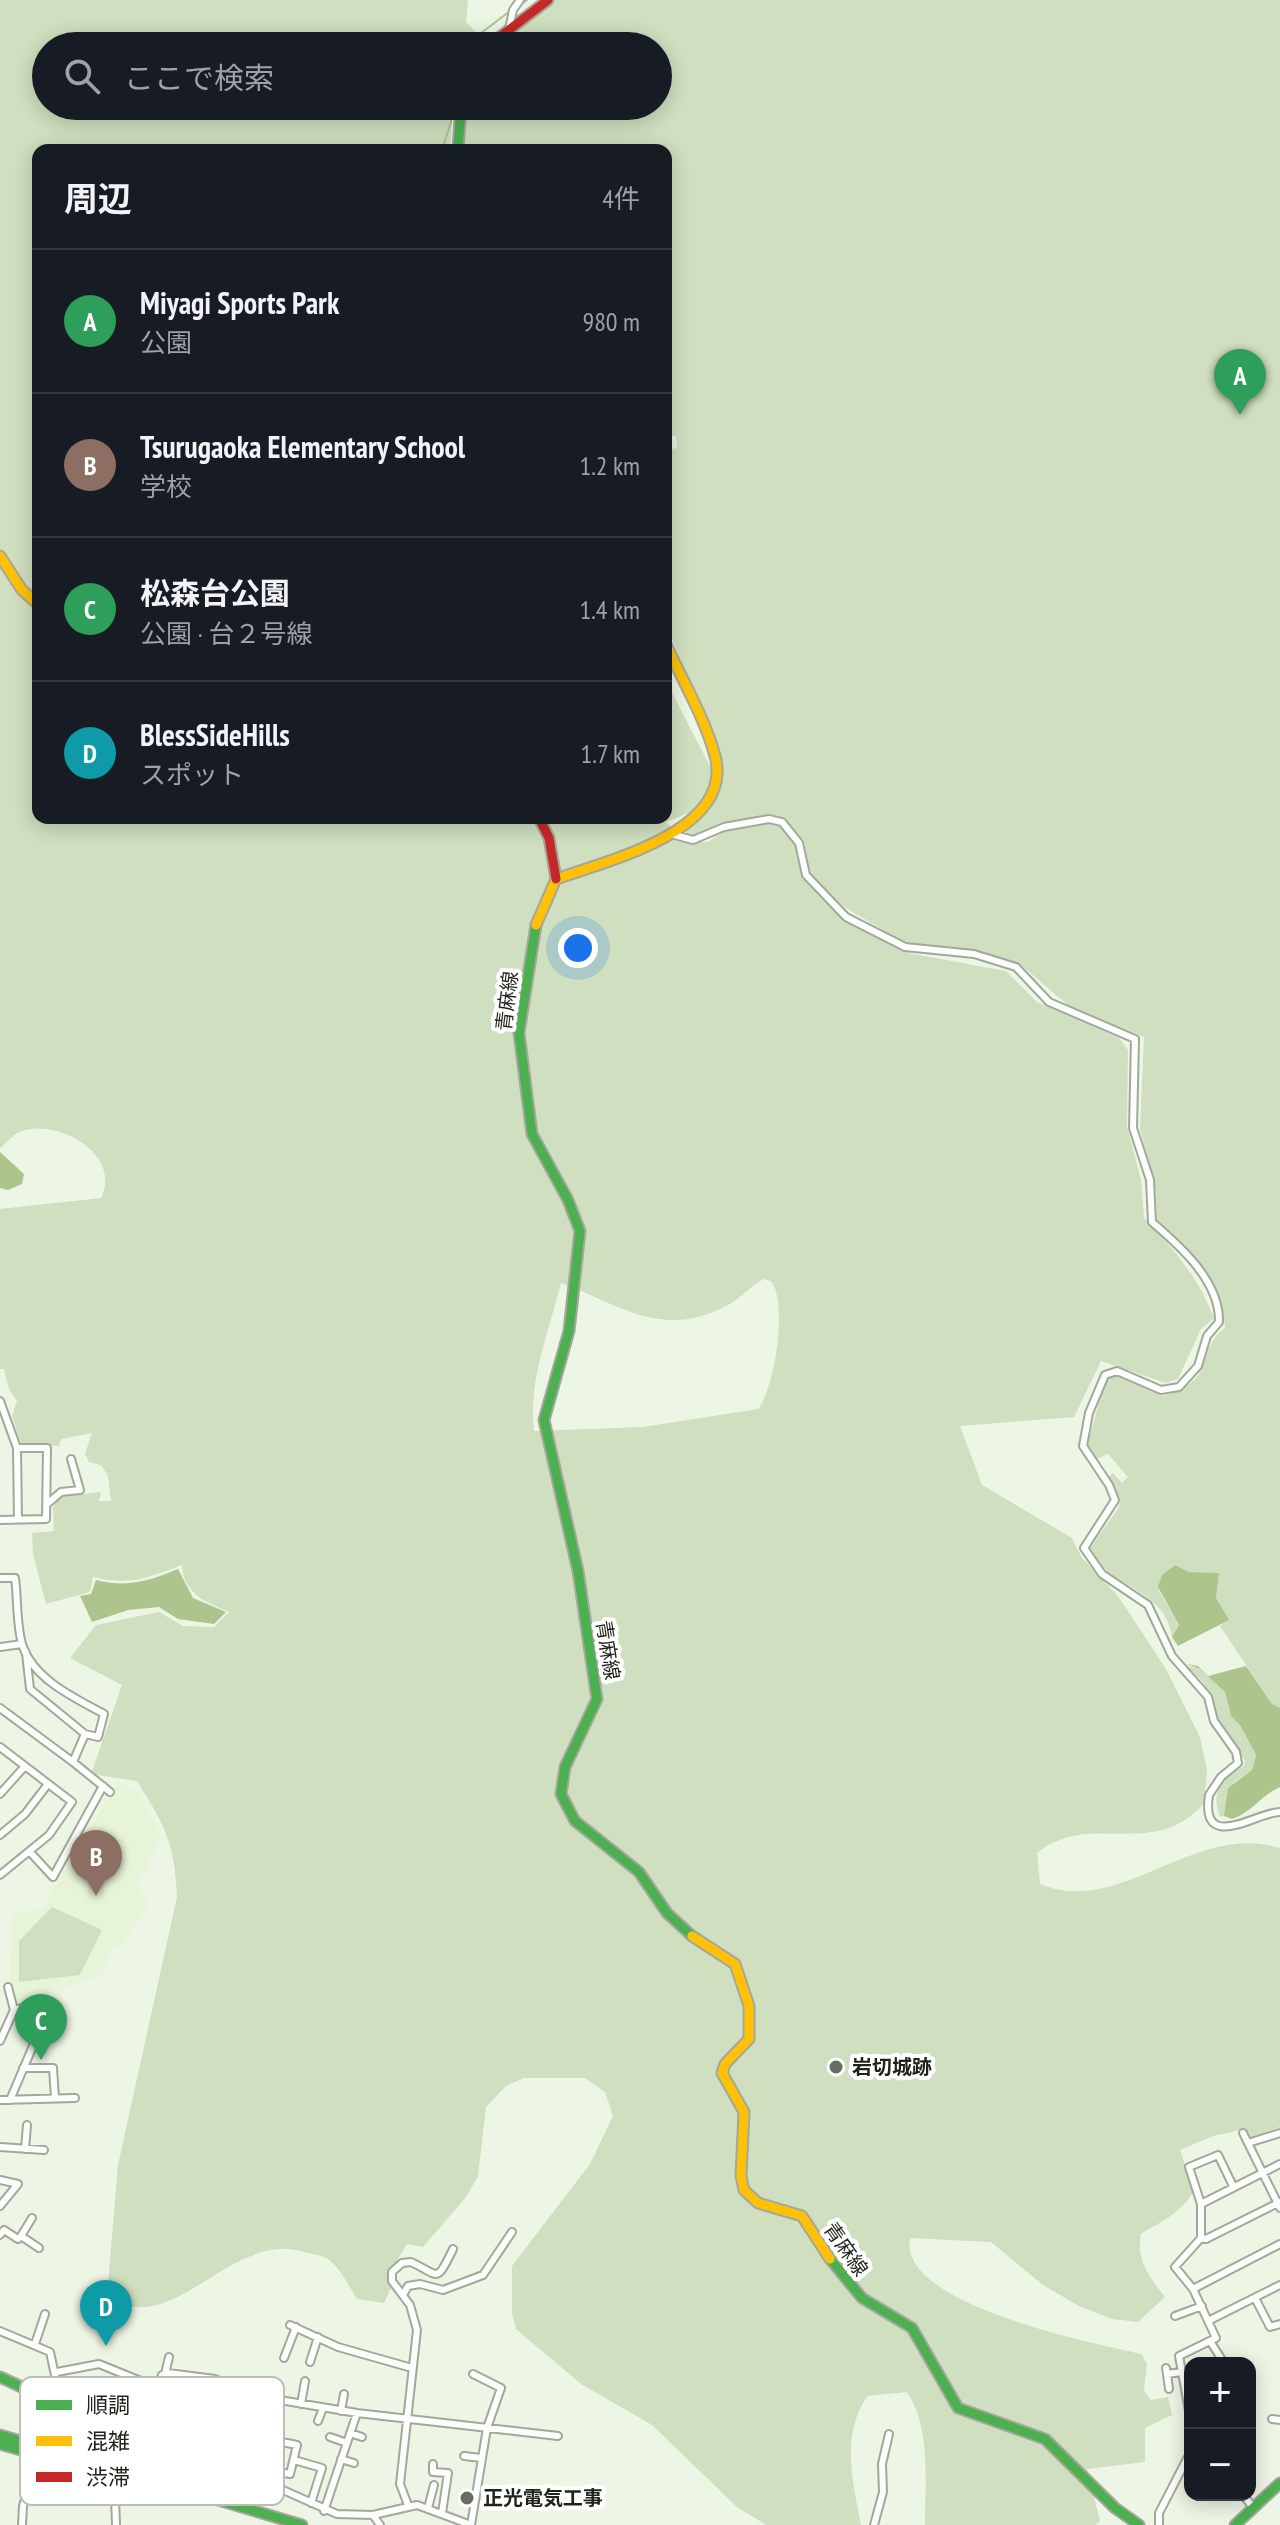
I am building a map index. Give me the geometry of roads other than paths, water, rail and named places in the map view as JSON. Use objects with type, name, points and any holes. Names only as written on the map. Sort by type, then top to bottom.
[{"type":"street","points":[[509,29],[513,10],[520,0]]},
{"type":"street","points":[[505,32],[548,0]]},
{"type":"street","points":[[458,144],[460,120]]},
{"type":"street","points":[[0,556],[22,590],[32,599]]},
{"type":"street","points":[[542,824],[549,838],[556,879],[668,833],[693,819],[704,808],[712,797],[717,770],[709,741],[672,658]]},
{"type":"street","points":[[668,833],[693,840],[724,827],[769,819],[782,822],[799,843],[806,875],[846,917],[905,947],[974,954],[1016,967],[1049,1002],[1135,1039],[1133,1128],[1150,1180],[1152,1222],[1179,1245],[1209,1285],[1219,1322],[1207,1336],[1198,1366],[1179,1387],[1161,1390],[1117,1371],[1105,1375],[1089,1413],[1083,1446],[1109,1485],[1115,1500],[1084,1548],[1102,1574],[1148,1605],[1172,1656],[1202,1686],[1214,1721],[1236,1752],[1238,1763],[1221,1777],[1209,1795],[1212,1817],[1217,1824],[1234,1828],[1266,1813],[1280,1812]]},
{"type":"street","name":"青麻線","points":[[556,879],[536,923],[519,1033],[532,1134],[568,1200],[580,1231],[569,1331],[544,1420],[561,1507],[578,1571],[597,1699],[591,1719],[561,1778],[568,1811],[592,1838],[640,1873],[654,1899],[678,1926],[729,1959],[738,1973],[751,2030],[746,2046],[724,2064],[722,2071],[725,2084],[740,2094],[743,2104],[745,2148],[739,2173],[742,2188],[759,2205],[802,2216],[831,2265],[857,2295],[896,2312],[911,2327],[925,2345],[958,2408],[966,2414],[1037,2433],[1088,2478],[1115,2508],[1139,2525]]},
{"type":"street","points":[[0,1401],[17,1448],[18,1519]]},
{"type":"street","points":[[0,1520],[46,1519],[47,1448],[17,1448]]},
{"type":"street","points":[[47,1504],[61,1492],[80,1490],[71,1459]]},
{"type":"street","points":[[0,1578],[15,1578],[22,1644],[26,1653],[44,1676],[104,1714],[98,1737],[85,1734],[30,1689],[26,1653]]},
{"type":"street","points":[[0,1647],[22,1644]]},
{"type":"street","points":[[0,1708],[110,1792]]},
{"type":"street","points":[[73,1762],[85,1734]]},
{"type":"street","points":[[0,1747],[72,1802],[55,1827],[30,1852],[3,1873],[0,1863]]},
{"type":"street","points":[[0,1794],[25,1766]]},
{"type":"street","points":[[0,1835],[25,1814],[48,1784]]},
{"type":"street","points":[[30,1852],[53,1877],[103,1786]]},
{"type":"street","points":[[0,2039],[14,2010],[8,1987]]},
{"type":"street","points":[[10,2100],[47,2013],[29,2006],[14,2010]]},
{"type":"street","points":[[23,2068],[53,2068],[55,2098]]},
{"type":"street","points":[[0,2100],[75,2098]]},
{"type":"street","points":[[25,2149],[27,2125]]},
{"type":"street","points":[[1201,2238],[1206,2239],[1279,2205],[1243,2133]]},
{"type":"street","points":[[1248,2143],[1280,2133]]},
{"type":"street","points":[[0,2147],[44,2150]]},
{"type":"street","points":[[1184,2376],[1179,2356],[1216,2338],[1193,2289],[1175,2267],[1201,2238],[1201,2204],[1189,2167],[1218,2155],[1233,2186]]},
{"type":"street","points":[[1201,2204],[1280,2164]]},
{"type":"street","points":[[0,2180],[18,2184],[0,2206]]},
{"type":"street","points":[[0,2235],[4,2230],[18,2239],[32,2218]]},
{"type":"street","points":[[403,2295],[408,2286],[420,2284],[443,2290],[483,2275],[512,2232]]},
{"type":"street","points":[[21,2236],[39,2248]]},
{"type":"street","points":[[1193,2289],[1280,2244]]},
{"type":"street","points":[[408,2505],[400,2484],[417,2330],[414,2316],[392,2281],[392,2272],[402,2263],[411,2262],[428,2274],[436,2274],[443,2269],[453,2249]]},
{"type":"street","points":[[1210,2320],[1280,2285]]},
{"type":"street","points":[[1255,2298],[1270,2327],[1280,2324]]},
{"type":"street","points":[[1175,2316],[1202,2306]]},
{"type":"street","points":[[35,2344],[45,2314]]},
{"type":"street","points":[[284,2358],[293,2326],[412,2368]]},
{"type":"street","points":[[0,2331],[50,2352],[57,2377]]},
{"type":"street","points":[[310,2362],[318,2337]]},
{"type":"street","points":[[1210,2341],[1220,2357]]},
{"type":"street","points":[[164,2377],[169,2357]]},
{"type":"street","points":[[57,2372],[99,2364],[131,2377]]},
{"type":"street","points":[[1169,2389],[1166,2371],[1182,2372]]},
{"type":"street","points":[[165,2374],[194,2377]]},
{"type":"street","points":[[284,2490],[324,2511],[373,2515],[408,2505],[428,2508],[471,2525],[487,2428],[501,2388],[473,2374]]},
{"type":"street","points":[[0,2377],[20,2386]]},
{"type":"street","points":[[301,2404],[305,2381]]},
{"type":"street","points":[[341,2411],[344,2394]]},
{"type":"street","points":[[284,2401],[405,2420],[558,2436]]},
{"type":"street","points":[[318,2421],[323,2408]]},
{"type":"street","points":[[324,2511],[357,2413]]},
{"type":"street","points":[[350,2433],[362,2437]]},
{"type":"street","points":[[874,2525],[883,2492],[882,2464],[889,2434]]},
{"type":"street","points":[[0,2435],[20,2444]]},
{"type":"street","points":[[330,2437],[347,2443]]},
{"type":"street","points":[[284,2442],[297,2445],[290,2474],[284,2473]]},
{"type":"street","points":[[0,2444],[20,2448]]},
{"type":"street","points":[[464,2456],[481,2458]]},
{"type":"street","points":[[341,2459],[354,2463]]},
{"type":"street","points":[[294,2460],[322,2468],[311,2503]]},
{"type":"street","points":[[433,2464],[433,2472],[448,2473],[442,2513]]},
{"type":"street","points":[[1159,2525],[1159,2513],[1184,2465]]},
{"type":"street","points":[[1235,2525],[1280,2483]]},
{"type":"street","points":[[428,2508],[434,2485]]},
{"type":"street","points":[[1248,2501],[1252,2506]]},
{"type":"street","points":[[22,2525],[23,2505]]},
{"type":"street","points":[[115,2505],[116,2525]]},
{"type":"street","points":[[214,2505],[278,2525]]},
{"type":"street","points":[[230,2505],[302,2525]]},
{"type":"street","points":[[249,2505],[249,2510]]},
{"type":"street","points":[[373,2515],[380,2525]]},
{"type":"waterway","points":[[517,7],[527,0]]},
{"type":"waterway","points":[[482,32],[510,11]]},
{"type":"waterway","points":[[444,144],[451,120]]},
{"type":"place","name":"Miyagi Sports Park","points":[[1240,415]]},
{"type":"place","name":"Tsurugaoka Elementary School","points":[[96,1896]]},
{"type":"place","name":"松森台公園","points":[[41,2060]]},
{"type":"place","name":"岩切城跡","points":[[836,2067]]},
{"type":"place","name":"BlessSideHills","points":[[106,2346]]},
{"type":"place","name":"正光電気工事","points":[[467,2498]]}]
